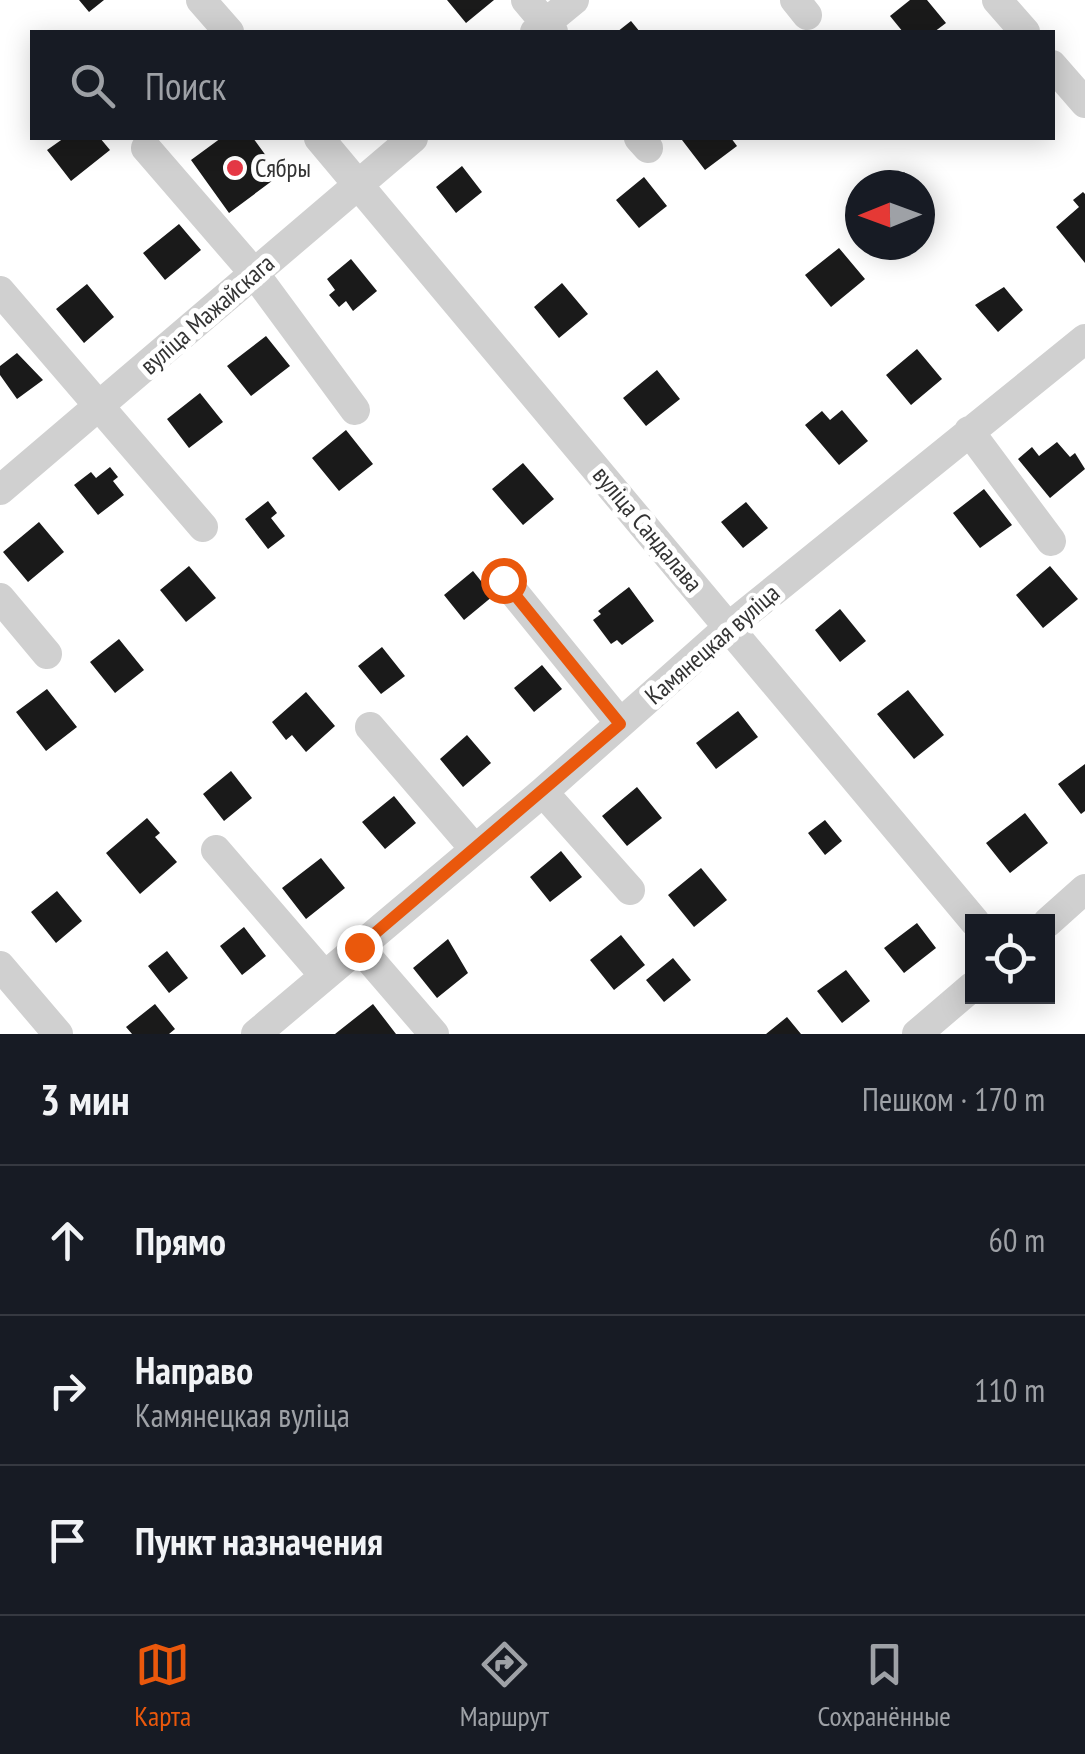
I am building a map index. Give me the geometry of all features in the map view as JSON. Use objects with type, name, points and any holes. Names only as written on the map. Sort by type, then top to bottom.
[{"type":"street","points":[[200,0],[227,30]]},
{"type":"street","points":[[540,22],[574,0]]},
{"type":"street","points":[[997,0],[1022,30]]},
{"type":"street","points":[[1055,68],[1085,103]]},
{"type":"street","name":"вуліца Сандалава","points":[[321,140],[968,914]]},
{"type":"street","name":"вуліца Мажайскага","points":[[0,490],[411,140]]},
{"type":"street","points":[[146,148],[254,273],[355,410]]},
{"type":"street","points":[[0,291],[203,526]]},
{"type":"street","name":"Камянецкая вуліца","points":[[256,1034],[473,847],[543,792],[730,626],[1085,339]]},
{"type":"street","points":[[969,431],[1051,542]]},
{"type":"street","points":[[503,580],[620,724]]},
{"type":"street","points":[[0,598],[47,654]]},
{"type":"street","points":[[370,727],[473,847]]},
{"type":"street","points":[[543,792],[630,890]]},
{"type":"street","points":[[216,850],[323,974]]},
{"type":"street","points":[[1055,916],[1085,889]]},
{"type":"street","points":[[359,947],[434,1034]]},
{"type":"street","points":[[0,966],[58,1034]]},
{"type":"street","points":[[917,1034],[965,993]]},
{"type":"building","points":[[79,0],[104,0],[89,12]]},
{"type":"building","points":[[447,0],[494,0],[466,23]]},
{"type":"building","points":[[910,0],[927,0],[946,23],[937,30],[901,30],[890,16]]},
{"type":"building","points":[[631,21],[638,30],[620,30]]},
{"type":"building","points":[[61,140],[102,140],[110,150],[71,181],[47,150]]},
{"type":"building","name":"Сябры","points":[[218,140],[254,140],[280,175],[229,213],[191,160]]},
{"type":"building","points":[[682,140],[732,140],[737,146],[705,170]]},
{"type":"building","points":[[462,166],[482,192],[456,213],[436,187]]},
{"type":"building","points":[[644,177],[667,206],[639,228],[616,200]]},
{"type":"building","points":[[1083,192],[1085,263],[1056,227],[1079,207],[1073,200]]},
{"type":"building","points":[[179,224],[201,250],[165,280],[143,253]]},
{"type":"building","points":[[839,248],[845,260],[865,279],[831,307],[805,275]]},
{"type":"building","points":[[351,259],[377,291],[353,311],[346,301],[339,307],[329,295],[335,290],[327,279]]},
{"type":"building","points":[[562,283],[588,314],[559,338],[534,307]]},
{"type":"building","points":[[87,284],[114,317],[84,343],[56,309]]},
{"type":"building","points":[[1004,287],[1023,310],[998,332],[975,305]]},
{"type":"building","points":[[266,336],[290,366],[251,396],[227,366]]},
{"type":"building","points":[[917,349],[942,379],[911,405],[886,375]]},
{"type":"building","points":[[17,353],[43,380],[17,399],[0,375],[0,366]]},
{"type":"building","points":[[657,370],[680,399],[646,426],[623,398]]},
{"type":"building","points":[[200,393],[223,422],[189,448],[167,419]]},
{"type":"building","points":[[842,410],[868,441],[839,465],[805,425],[822,411],[830,420]]},
{"type":"building","points":[[346,430],[373,464],[339,491],[312,458]]},
{"type":"building","points":[[1057,442],[1070,457],[1075,453],[1085,469],[1050,498],[1018,459],[1032,447],[1039,456]]},
{"type":"building","points":[[523,463],[554,499],[523,525],[492,489]]},
{"type":"building","points":[[110,467],[118,477],[113,481],[124,495],[98,515],[74,485],[91,472],[96,478]]},
{"type":"building","points":[[984,489],[1012,525],[980,548],[953,513]]},
{"type":"building","points":[[268,501],[277,513],[271,518],[285,536],[268,549],[245,519]]},
{"type":"building","points":[[746,502],[768,528],[743,548],[721,522]]},
{"type":"building","points":[[39,522],[64,552],[28,582],[3,552]]},
{"type":"building","points":[[189,566],[216,598],[186,622],[160,590]]},
{"type":"building","points":[[1050,566],[1078,599],[1043,628],[1016,595]]},
{"type":"building","points":[[473,571],[493,596],[464,620],[444,595]]},
{"type":"building","points":[[629,587],[654,621],[622,645],[617,640],[611,644],[593,620],[601,614],[598,611]]},
{"type":"building","points":[[840,609],[866,641],[840,662],[815,630]]},
{"type":"building","points":[[119,639],[144,670],[115,693],[90,662]]},
{"type":"building","points":[[382,647],[405,676],[381,694],[358,666]]},
{"type":"building","points":[[542,665],[562,689],[534,712],[514,688]]},
{"type":"building","points":[[47,689],[77,727],[46,751],[16,712]]},
{"type":"building","points":[[908,690],[944,735],[914,759],[877,714]]},
{"type":"building","points":[[306,692],[335,726],[306,752],[292,735],[286,740],[272,722]]},
{"type":"building","points":[[738,711],[758,737],[716,769],[696,743]]},
{"type":"building","points":[[467,735],[491,763],[463,787],[440,759]]},
{"type":"building","points":[[1085,764],[1085,811],[1081,814],[1058,784]]},
{"type":"building","points":[[231,771],[252,798],[224,821],[203,794]]},
{"type":"building","points":[[637,787],[662,818],[627,846],[602,816]]},
{"type":"building","points":[[394,796],[416,823],[385,849],[362,822]]},
{"type":"building","points":[[1025,813],[1048,843],[1010,873],[986,843]]},
{"type":"building","points":[[147,818],[160,833],[155,837],[177,862],[140,894],[106,853]]},
{"type":"building","points":[[825,820],[842,841],[825,855],[808,833]]},
{"type":"building","points":[[561,851],[582,877],[550,902],[530,877]]},
{"type":"building","points":[[321,858],[345,888],[306,919],[282,888]]},
{"type":"building","points":[[701,868],[727,900],[694,927],[668,895]]},
{"type":"building","points":[[57,891],[82,921],[56,943],[31,912]]},
{"type":"building","points":[[917,923],[936,948],[904,973],[884,948]]},
{"type":"building","points":[[244,927],[266,956],[242,975],[220,946]]},
{"type":"building","points":[[621,935],[645,965],[614,990],[590,960]]},
{"type":"building","points":[[448,939],[468,973],[437,998],[413,968]]},
{"type":"building","points":[[167,951],[188,978],[169,993],[148,966]]},
{"type":"building","points":[[673,958],[691,980],[664,1002],[646,980]]},
{"type":"building","points":[[846,970],[870,1001],[842,1023],[817,991]]},
{"type":"building","points":[[155,1004],[175,1029],[169,1034],[132,1034],[126,1027]]},
{"type":"building","points":[[373,1004],[396,1034],[335,1034]]},
{"type":"building","points":[[787,1017],[801,1034],[766,1034]]},
{"type":"place","name":"Сябры","points":[[235,168]]},
{"type":"route","points":[[359,947],[620,724],[503,580]]}]
